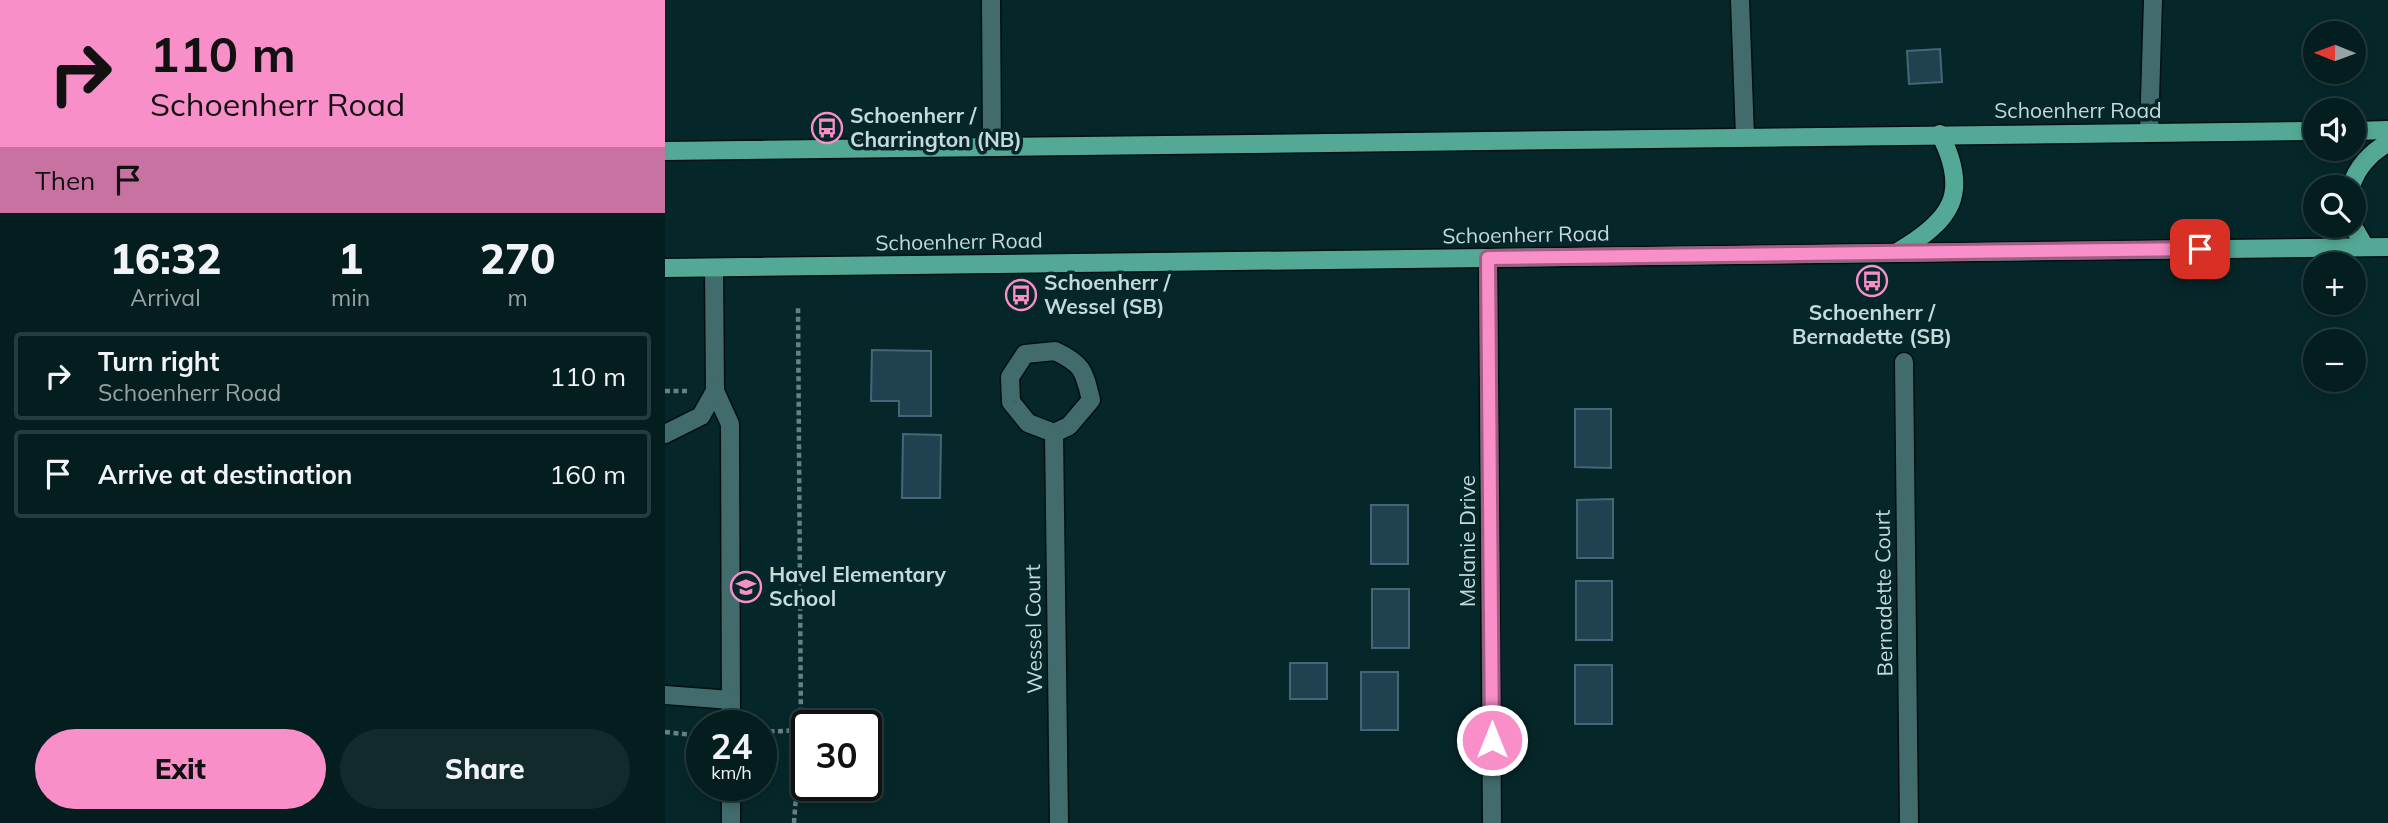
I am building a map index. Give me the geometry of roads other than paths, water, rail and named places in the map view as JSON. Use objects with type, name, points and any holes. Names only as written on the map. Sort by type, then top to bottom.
[{"type":"main road","points":[[2366,131],[2388,130]]},
{"type":"main road","name":"Schoenherr Road","points":[[665,151],[2303,131]]},
{"type":"main road","points":[[1896,253],[1926,235],[1941,221],[1950,206],[1955,190],[1954,170],[1950,153],[1940,134]]},
{"type":"main road","points":[[2354,175],[2363,163],[2388,143]]},
{"type":"main road","points":[[2360,238],[2365,247]]},
{"type":"main road","name":"Schoenherr Road","points":[[665,268],[2388,247]]},
{"type":"street","points":[[991,0],[992,147]]},
{"type":"street","points":[[1740,0],[1745,137]]},
{"type":"street","points":[[2149,133],[2153,0]]},
{"type":"street","name":"Melanie Drive","points":[[1488,258],[1492,823]]},
{"type":"street","points":[[714,268],[715,391],[730,424],[731,710]]},
{"type":"street","points":[[1055,351],[1075,360],[1085,377],[1091,400],[1069,426],[1053,433],[1028,423],[1011,402],[1010,377],[1025,354],[1055,351]]},
{"type":"street","name":"Bernadette Court","points":[[1904,362],[1909,823]]},
{"type":"street","points":[[665,434],[701,416],[715,391]]},
{"type":"street","name":"Wessel Court","points":[[1053,433],[1059,823]]},
{"type":"street","points":[[665,695],[731,700]]},
{"type":"street","points":[[731,801],[731,823]]},
{"type":"place","name":"Schoenherr / Charrington (NB)","points":[[827,128]]},
{"type":"place","name":"Schoenherr / Bernadette (SB)","points":[[1872,281]]},
{"type":"place","name":"Schoenherr / Wessel (SB)","points":[[1021,295]]},
{"type":"place","name":"Havel Elementary School","points":[[746,587]]}]
